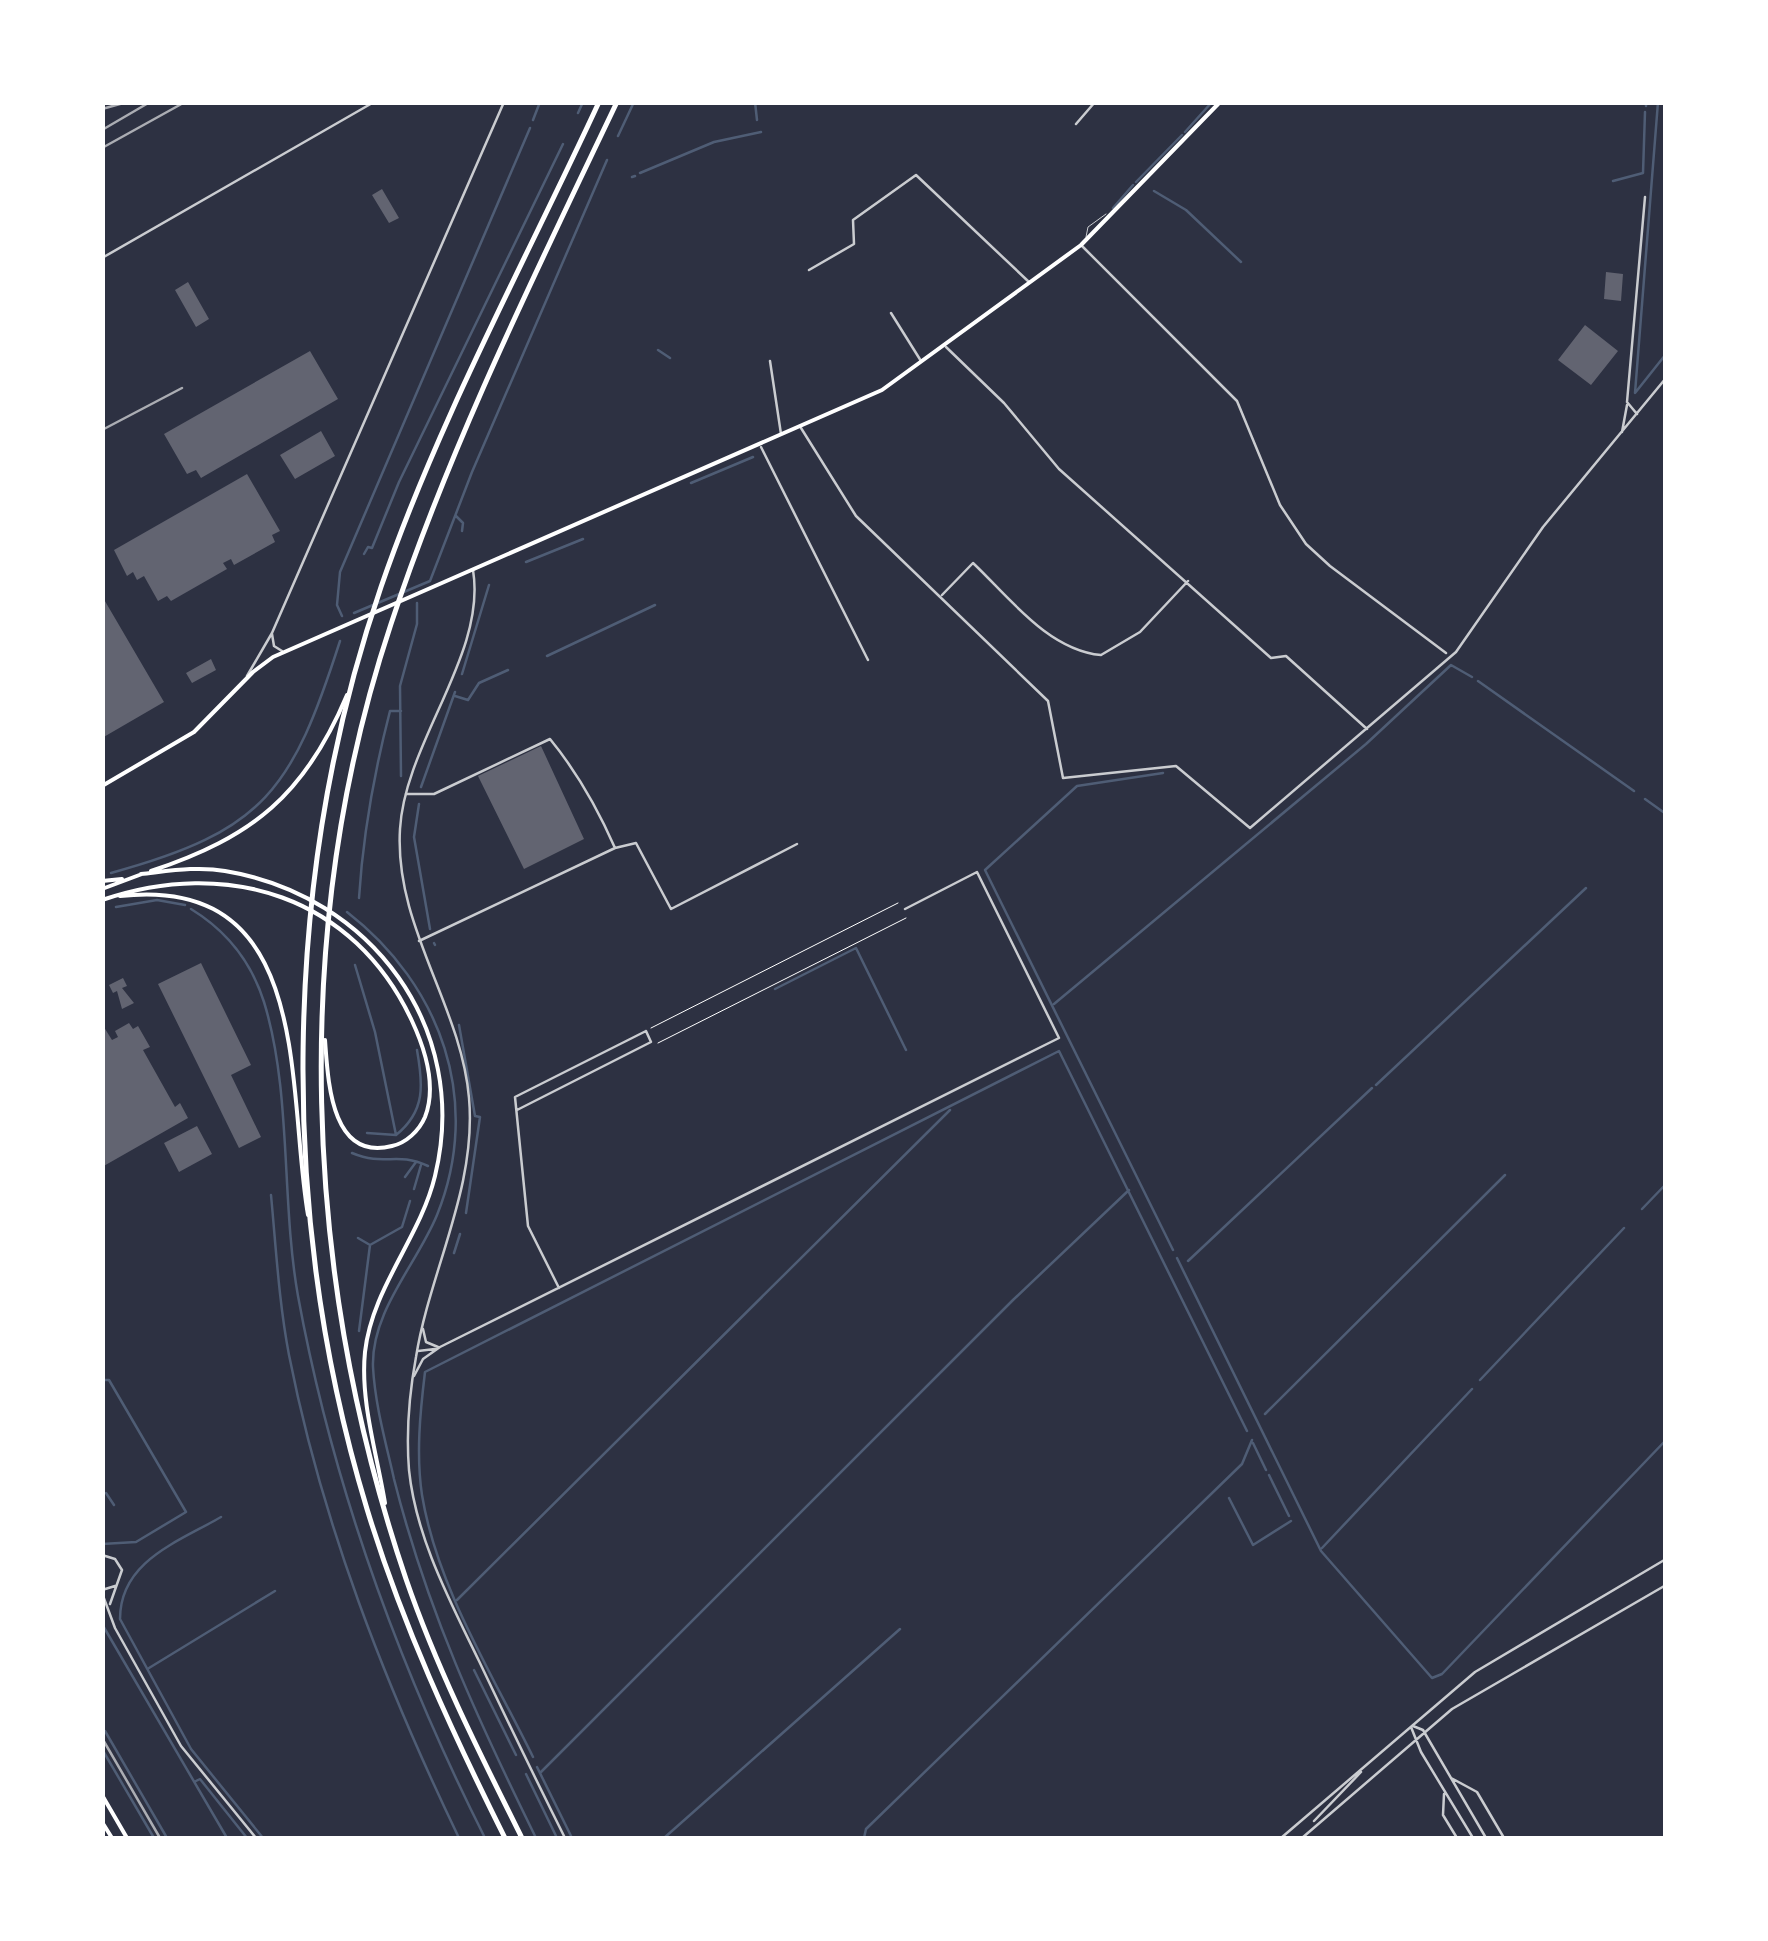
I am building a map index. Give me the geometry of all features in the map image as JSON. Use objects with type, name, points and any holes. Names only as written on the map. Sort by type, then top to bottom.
[{"type":"highway","points":[[505,1838],[415,1646],[372,1523],[345,1420],[316,1260],[305,1122],[309,931],[354,676],[382,585],[436,452],[599,102]]},
{"type":"highway","points":[[522,1838],[448,1686],[391,1532],[348,1367],[328,1225],[324,1026],[328,943],[359,744],[390,626],[453,459],[617,102]]},
{"type":"main road","points":[[102,786],[194,732],[260,665],[882,390],[1084,242],[1220,102]]},
{"type":"main road","points":[[102,889],[228,840],[276,806],[318,754],[354,676]]},
{"type":"main road","points":[[142,874],[220,870],[277,884],[321,903],[340,915],[392,969],[433,1046],[442,1118],[435,1177],[418,1223],[379,1300],[365,1350],[364,1388],[391,1532]]},
{"type":"main road","points":[[102,881],[132,878]]},
{"type":"main road","points":[[102,900],[172,881],[241,884],[294,902],[342,931],[385,974],[424,1049],[429,1097],[425,1116],[406,1140],[392,1146],[368,1146],[342,1126],[332,1106],[324,1026]]},
{"type":"main road","points":[[110,897],[159,893],[196,900],[238,926],[262,958],[290,1036],[297,1140],[316,1260]]},
{"type":"main road","points":[[102,1795],[128,1838]]},
{"type":"main road","points":[[102,1822],[112,1838]]},
{"type":"street","points":[[102,258],[374,102]]},
{"type":"street","points":[[244,680],[272,633],[504,102]]},
{"type":"street","points":[[1076,124],[1095,102]]},
{"type":"street","points":[[809,270],[854,244],[854,220],[916,175],[1030,283]]},
{"type":"street","points":[[1622,433],[1645,197]]},
{"type":"street","points":[[1084,242],[1237,401],[1251,426],[1280,505],[1306,544],[1449,654]]},
{"type":"street","points":[[892,313],[922,362]]},
{"type":"street","points":[[944,346],[1004,402],[1058,469],[1272,658],[1286,656],[1368,730]]},
{"type":"street","points":[[770,361],[781,436]]},
{"type":"street","points":[[800,427],[856,516],[1048,701],[1065,780],[1176,766],[1250,828],[1459,648],[1542,527],[1666,378]]},
{"type":"street","points":[[1627,402],[1638,414]]},
{"type":"street","points":[[760,444],[868,660]]},
{"type":"street","points":[[941,596],[973,563],[1054,637],[1074,648],[1101,655],[1140,632],[1188,581]]},
{"type":"street","points":[[473,569],[475,594],[468,631],[405,794],[400,849],[406,899],[418,941],[461,1047],[470,1124],[464,1178],[416,1351],[410,1472],[424,1534],[454,1610],[565,1838]]},
{"type":"street","points":[[272,633],[274,646],[286,652]]},
{"type":"street","points":[[405,794],[434,794],[550,739],[564,763],[579,773],[615,848]]},
{"type":"street","points":[[418,941],[615,848],[636,844],[671,910],[797,844]]},
{"type":"street","points":[[412,1382],[419,1364],[440,1348],[1059,1038],[977,872],[905,909]]},
{"type":"street","points":[[517,1110],[652,1042],[646,1031],[515,1097],[528,1226],[560,1288]]},
{"type":"street","points":[[423,1326],[426,1342],[440,1348]]},
{"type":"street","points":[[416,1351],[440,1348]]},
{"type":"street","points":[[102,1555],[113,1557],[121,1567],[110,1605]]},
{"type":"street","points":[[1280,1838],[1475,1672],[1666,1559]]},
{"type":"street","points":[[116,1585],[102,1591],[115,1628],[180,1746],[256,1838]]},
{"type":"street","points":[[1316,1822],[1423,1730],[1666,1585]]},
{"type":"street","points":[[1411,1726],[1423,1730],[1486,1838]]},
{"type":"street","points":[[1411,1726],[1413,1738],[1473,1838]]},
{"type":"street","points":[[1302,1838],[1361,1771]]},
{"type":"street","points":[[1450,1777],[1477,1792],[1504,1838]]},
{"type":"street","points":[[1444,1792],[1443,1815],[1457,1838]]},
{"type":"street","points":[[1302,1818],[1316,1822]]},
{"type":"path","points":[[648,1029],[898,904]]},
{"type":"path","points":[[655,1045],[906,918]]},
{"type":"building","points":[[382,189],[399,218],[389,223],[372,195]]},
{"type":"building","points":[[1606,272],[1623,274],[1621,301],[1604,299]]},
{"type":"building","points":[[188,282],[209,319],[196,327],[175,290]]},
{"type":"building","points":[[1585,325],[1618,351],[1591,385],[1558,360]]},
{"type":"building","points":[[310,351],[338,399],[201,478],[196,470],[187,474],[164,434]]},
{"type":"building","points":[[321,431],[335,456],[295,479],[280,455]]},
{"type":"building","points":[[247,474],[280,531],[272,535],[275,542],[234,565],[231,559],[223,563],[227,569],[171,601],[167,596],[158,601],[144,576],[137,580],[133,572],[127,576],[114,550]]},
{"type":"building","points":[[102,596],[164,702],[102,738]]},
{"type":"building","points":[[211,659],[216,670],[192,683],[186,673]]},
{"type":"building","points":[[541,746],[584,839],[524,869],[478,776]]},
{"type":"building","points":[[201,963],[251,1065],[231,1075],[261,1137],[239,1148],[158,984]]},
{"type":"building","points":[[123,978],[127,986],[122,988],[134,1003],[122,1009],[117,991],[113,993],[109,985]]},
{"type":"building","points":[[129,1023],[133,1029],[138,1026],[150,1047],[143,1050],[175,1107],[180,1103],[188,1118],[102,1167],[102,1024],[112,1040],[118,1037],[115,1031]]},
{"type":"building","points":[[197,1126],[212,1154],[179,1172],[164,1143]]},
{"type":"waterway","points":[[533,120],[540,102]]},
{"type":"waterway","points":[[578,113],[583,102]]},
{"type":"waterway","points":[[618,136],[634,102]]},
{"type":"waterway","points":[[755,102],[757,120]]},
{"type":"waterway","points":[[1185,132],[1212,102]]},
{"type":"waterway","points":[[1658,102],[1635,393],[1666,354]]},
{"type":"waterway","points":[[1613,181],[1643,173],[1645,112]]},
{"type":"waterway","points":[[342,616],[337,605],[340,572],[530,128]]},
{"type":"waterway","points":[[640,173],[714,142],[761,132]]},
{"type":"waterway","points":[[1136,182],[1182,135]]},
{"type":"waterway","points":[[364,554],[368,547],[372,548],[399,482],[563,144]]},
{"type":"waterway","points":[[354,613],[430,581],[472,472],[607,160]]},
{"type":"waterway","points":[[1113,208],[1133,185]]},
{"type":"waterway","points":[[1154,191],[1186,210],[1241,262]]},
{"type":"waterway","points":[[658,350],[670,358]]},
{"type":"waterway","points":[[691,483],[753,457]]},
{"type":"waterway","points":[[456,516],[463,523],[462,531]]},
{"type":"waterway","points":[[526,562],[583,539]]},
{"type":"waterway","points":[[462,674],[489,585]]},
{"type":"waterway","points":[[401,776],[400,686],[417,624],[417,603]]},
{"type":"waterway","points":[[547,656],[655,605]]},
{"type":"waterway","points":[[111,873],[205,840],[265,797],[287,769],[306,734],[340,641]]},
{"type":"waterway","points":[[1054,1004],[1366,744],[1451,665],[1472,677]]},
{"type":"waterway","points":[[455,696],[468,700],[479,683],[508,670]]},
{"type":"waterway","points":[[1478,681],[1634,791]]},
{"type":"waterway","points":[[421,787],[455,692]]},
{"type":"waterway","points":[[359,898],[366,827],[379,757],[390,711],[401,711]]},
{"type":"waterway","points":[[1163,773],[1077,786],[985,870],[1173,1250]]},
{"type":"waterway","points":[[1645,799],[1666,814]]},
{"type":"waterway","points":[[419,804],[414,837],[430,929]]},
{"type":"waterway","points":[[1376,1085],[1586,888]]},
{"type":"waterway","points":[[116,907],[157,900],[185,905]]},
{"type":"waterway","points":[[191,909],[236,948],[264,1002],[279,1073],[298,1296],[330,1437],[397,1641],[485,1838]]},
{"type":"waterway","points":[[347,912],[380,941],[429,1010],[454,1088],[456,1130],[450,1172],[437,1215],[379,1327],[374,1346],[374,1381],[394,1479],[438,1619],[536,1838]]},
{"type":"waterway","points":[[775,989],[856,948],[906,1050]]},
{"type":"waterway","points":[[355,965],[375,1032],[396,1135]]},
{"type":"waterway","points":[[459,1025],[475,1116],[480,1117],[466,1213]]},
{"type":"waterway","points":[[367,1133],[396,1135],[413,1116],[421,1086],[417,1050]]},
{"type":"waterway","points":[[533,1757],[468,1630],[429,1529],[419,1465],[425,1372],[1059,1051],[1247,1431]]},
{"type":"waterway","points":[[1188,1261],[1372,1088]]},
{"type":"waterway","points":[[457,1600],[950,1110]]},
{"type":"waterway","points":[[352,1153],[428,1166]]},
{"type":"waterway","points":[[405,1177],[416,1162]]},
{"type":"waterway","points":[[414,1189],[421,1165]]},
{"type":"waterway","points":[[1265,1414],[1505,1175]]},
{"type":"waterway","points":[[1642,1209],[1666,1184]]},
{"type":"waterway","points":[[540,1773],[1013,1300],[1129,1190]]},
{"type":"waterway","points":[[271,1195],[286,1335],[319,1480],[381,1662],[459,1838]]},
{"type":"waterway","points":[[358,1238],[370,1245],[402,1227],[410,1201]]},
{"type":"waterway","points":[[1480,1380],[1624,1228]]},
{"type":"waterway","points":[[454,1253],[460,1234]]},
{"type":"waterway","points":[[359,1331],[370,1245]]},
{"type":"waterway","points":[[1177,1258],[1321,1551],[1432,1678],[1442,1674],[1666,1440]]},
{"type":"waterway","points":[[102,1380],[109,1380],[186,1512],[136,1542],[102,1544]]},
{"type":"waterway","points":[[1322,1548],[1472,1389]]},
{"type":"waterway","points":[[864,1838],[866,1829],[1242,1464],[1252,1440]]},
{"type":"waterway","points":[[1253,1443],[1266,1470]]},
{"type":"waterway","points":[[1269,1475],[1289,1516]]},
{"type":"waterway","points":[[106,1493],[114,1505]]},
{"type":"waterway","points":[[1229,1498],[1253,1545],[1291,1521]]},
{"type":"waterway","points":[[221,1517],[170,1545],[141,1568],[130,1582],[120,1619],[191,1749],[263,1838]]},
{"type":"waterway","points":[[149,1668],[275,1591]]},
{"type":"waterway","points":[[102,1624],[227,1838]]},
{"type":"waterway","points":[[664,1838],[900,1629]]},
{"type":"waterway","points":[[474,1670],[516,1755]]},
{"type":"waterway","points":[[105,1731],[167,1838]]},
{"type":"waterway","points":[[102,1749],[154,1838]]},
{"type":"waterway","points":[[537,1767],[572,1838]]},
{"type":"waterway","points":[[526,1774],[557,1838]]},
{"type":"waterway","points":[[196,1781],[200,1779],[247,1838]]},
{"type":"railway","points":[[102,109],[127,102]]},
{"type":"railway","points":[[102,130],[150,102]]},
{"type":"railway","points":[[102,148],[185,102]]},
{"type":"railway","points":[[102,430],[182,388]]},
{"type":"railway","points":[[102,1738],[160,1838]]}]
